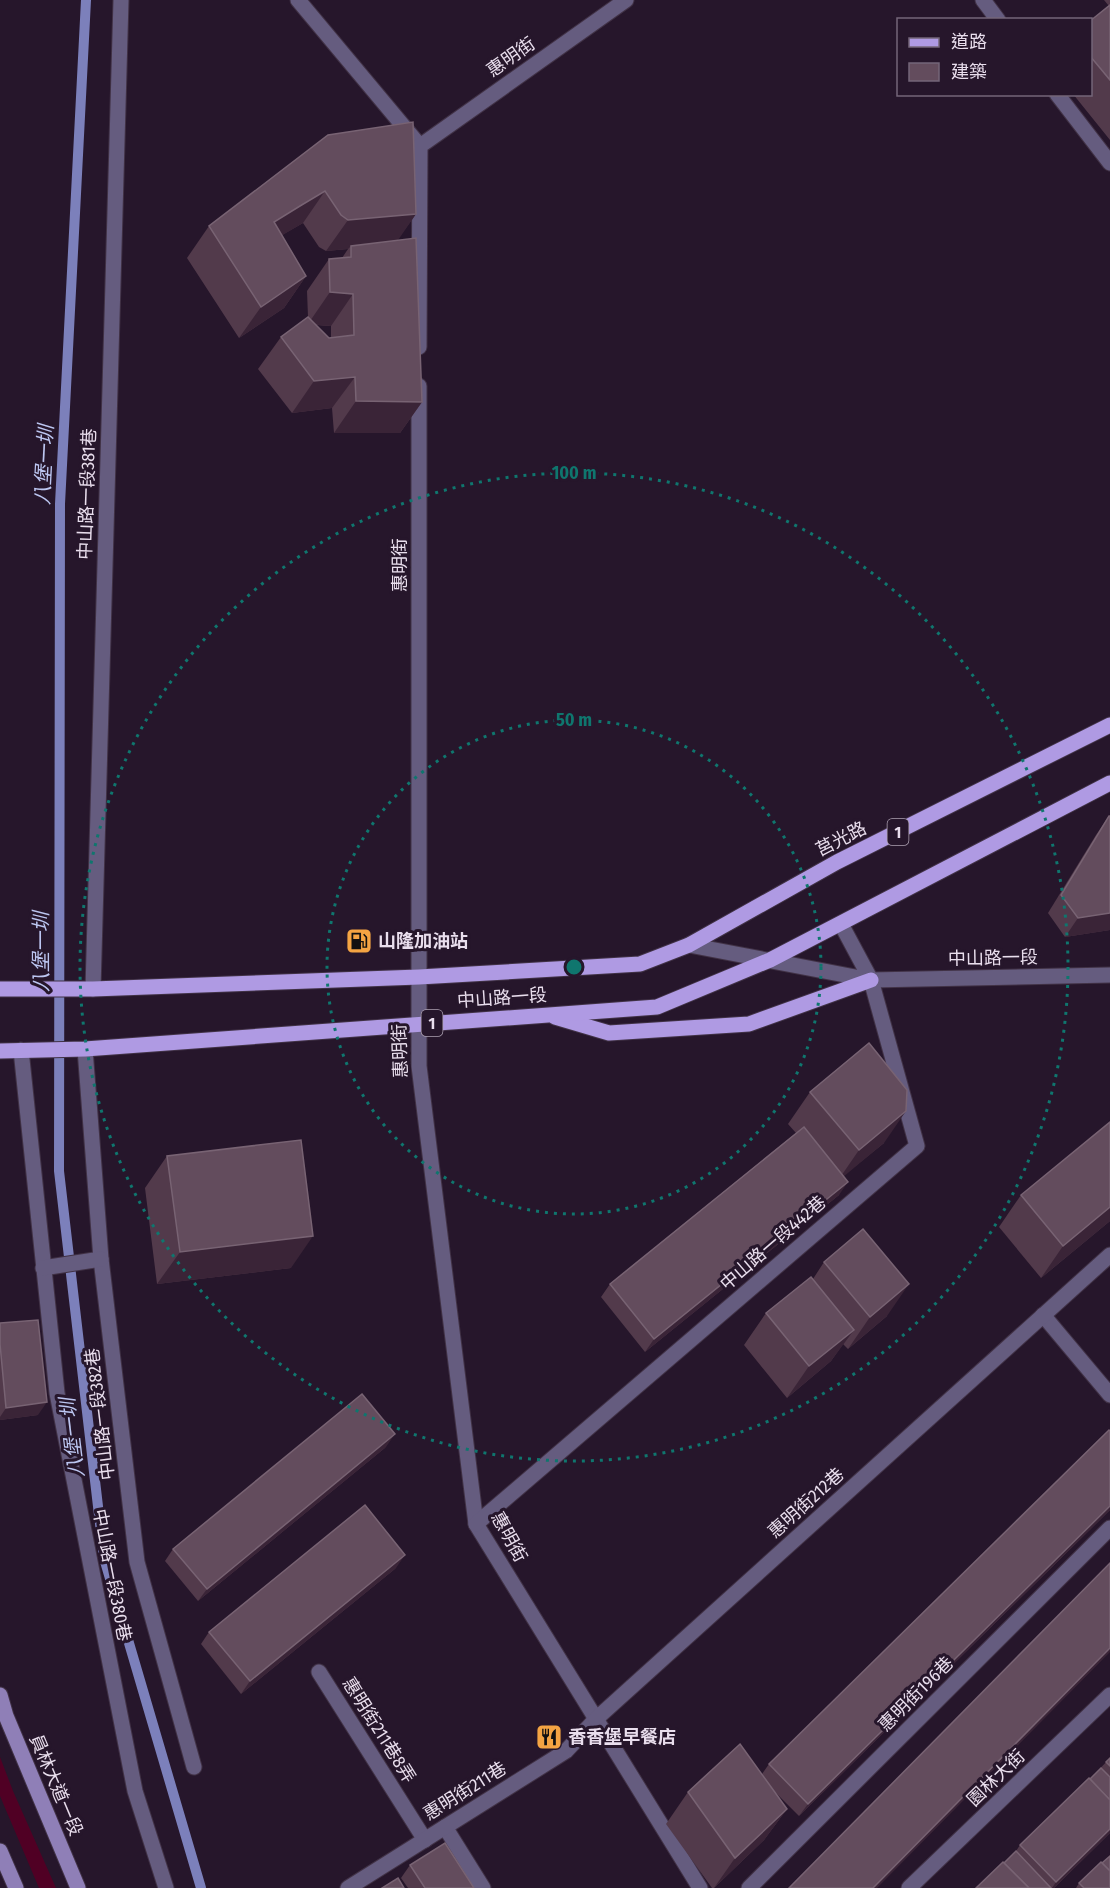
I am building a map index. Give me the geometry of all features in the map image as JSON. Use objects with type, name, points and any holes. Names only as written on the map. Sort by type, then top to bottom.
[{"type":"main road","name":"莒光路","points":[[689,945],[837,862],[1110,725]]},
{"type":"main road","name":"1","points":[[770,960],[1110,783]]},
{"type":"main road","name":"中山路一段","points":[[93,988],[419,977],[640,964],[689,945]]},
{"type":"main road","name":"中山路一段","points":[[85,1049],[657,1007],[770,960]]},
{"type":"main road","points":[[547,1015],[609,1033],[749,1024],[871,980]]},
{"type":"main road","name":"1","points":[[0,989],[93,988]]},
{"type":"main road","name":"1","points":[[0,1051],[85,1049]]},
{"type":"main road","name":"員林大道一段","points":[[0,1695],[6,1716],[78,1888]]},
{"type":"main road","points":[[0,1851],[16,1888]]},
{"type":"street","name":"中山路一段381巷","points":[[93,988],[121,0]]},
{"type":"street","points":[[298,0],[420,146]]},
{"type":"street","name":"惠明街","points":[[626,0],[420,146],[419,1066],[476,1524],[700,1888]]},
{"type":"street","points":[[983,0],[996,18]]},
{"type":"street","points":[[1059,96],[1110,163]]},
{"type":"street","name":"中山路一段442巷","points":[[476,1524],[917,1146],[871,980],[841,924]]},
{"type":"street","name":"中山路一段","points":[[689,945],[871,980],[1110,975]]},
{"type":"street","name":"中山路一段382巷","points":[[85,1049],[101,1259],[137,1562],[194,1767]]},
{"type":"street","name":"中山路一段380巷","points":[[21,1050],[57,1393],[135,1791],[166,1888]]},
{"type":"street","name":"惠明街212巷","points":[[596,1719],[1110,1255]]},
{"type":"street","points":[[43,1268],[101,1259]]},
{"type":"street","points":[[1043,1315],[1110,1395]]},
{"type":"street","name":"惠明街196巷","points":[[748,1888],[1110,1528]]},
{"type":"street","name":"惠明街211巷8弄","points":[[319,1672],[425,1840]]},
{"type":"street","name":"園林大街","points":[[909,1888],[1110,1695]]},
{"type":"street","name":"惠明街211巷","points":[[348,1888],[566,1751],[596,1719]]},
{"type":"street","points":[[445,1827],[483,1888]]},
{"type":"shaded area","points":[[0,1757],[56,1888],[39,1888],[0,1796]]},
{"type":"building","points":[[1110,5],[1110,80],[1092,58],[1092,19]]},
{"type":"building","points":[[413,122],[416,214],[348,220],[341,215],[325,191],[274,222],[306,276],[261,307],[209,226],[328,135]]},
{"type":"building","points":[[416,238],[422,402],[356,401],[355,377],[314,381],[281,337],[308,317],[329,338],[354,335],[353,294],[330,292],[329,259],[351,257],[351,246]]},
{"type":"building","points":[[1109,816],[1110,913],[1078,918],[1061,895]]},
{"type":"building","points":[[869,1043],[907,1090],[906,1111],[859,1150],[810,1092]]},
{"type":"building","points":[[1110,1122],[1110,1207],[1063,1246],[1021,1195]]},
{"type":"building","points":[[804,1127],[848,1182],[654,1339],[610,1284]]},
{"type":"building","points":[[301,1140],[313,1236],[180,1252],[167,1156]]},
{"type":"building","points":[[863,1229],[909,1284],[870,1317],[824,1262]]},
{"type":"building","points":[[811,1277],[854,1330],[809,1366],[766,1313]]},
{"type":"building","points":[[38,1320],[47,1402],[6,1408],[0,1323]]},
{"type":"building","points":[[362,1394],[395,1434],[207,1589],[173,1549]]},
{"type":"building","points":[[1109,1430],[1110,1506],[808,1804],[769,1764]]},
{"type":"building","points":[[365,1505],[405,1555],[250,1681],[209,1632]]},
{"type":"building","points":[[1110,1563],[1110,1648],[873,1888],[789,1888]]},
{"type":"building","points":[[740,1744],[787,1809],[735,1858],[688,1792]]},
{"type":"building","points":[[1101,1768],[1110,1777],[1110,1800],[1090,1779]]},
{"type":"building","points":[[1089,1778],[1110,1800],[1110,1829],[1056,1882],[1020,1845]]},
{"type":"building","points":[[445,1843],[474,1888],[425,1888],[410,1865]]},
{"type":"building","points":[[1016,1851],[1051,1888],[1029,1888],[1004,1863]]},
{"type":"building","points":[[1110,1856],[1110,1871],[1102,1863]]},
{"type":"building","points":[[1003,1862],[1029,1888],[976,1888]]},
{"type":"building","points":[[1101,1862],[1110,1871],[1110,1888],[1084,1888],[1079,1883]]},
{"type":"building","points":[[398,1878],[404,1888],[382,1888]]},
{"type":"waterway","name":"八堡一圳","points":[[86,0],[60,504],[59,1171],[104,1558],[201,1888]]},
{"type":"place","name":"山隆加油站","points":[[359,941]]},
{"type":"place","name":"香香堡早餐店","points":[[549,1737]]}]
